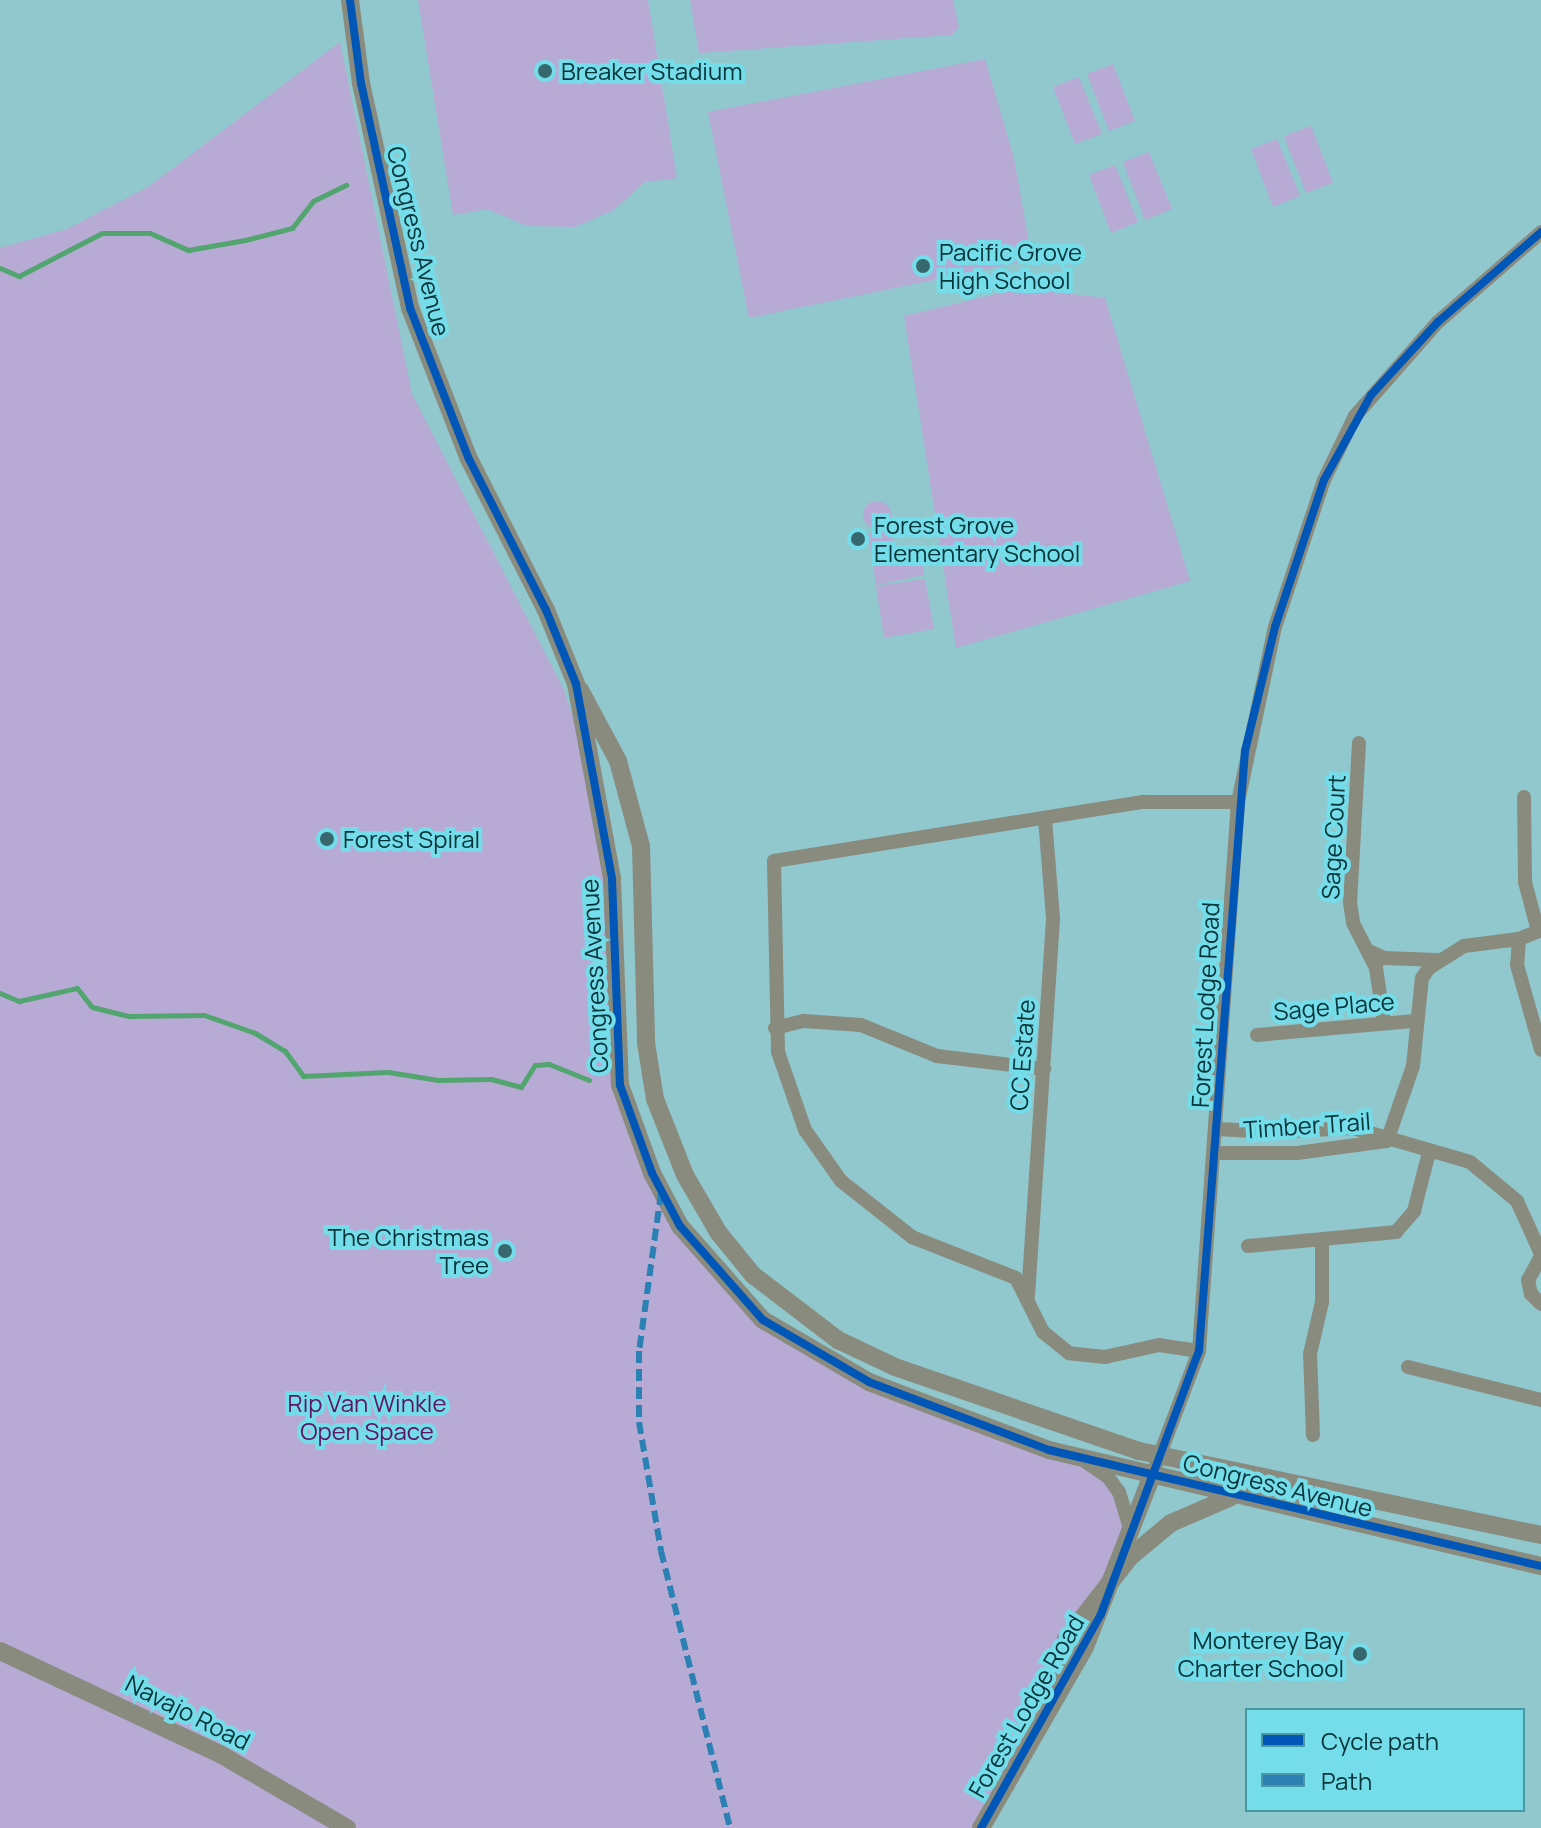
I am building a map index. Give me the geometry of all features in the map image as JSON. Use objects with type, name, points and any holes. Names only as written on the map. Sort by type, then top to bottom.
[{"type":"street","name":"Congress Avenue","points":[[350,0],[361,83],[410,308],[469,459],[546,610],[576,684],[618,761],[641,846],[646,1043],[655,1099],[685,1175],[718,1232],[753,1275],[838,1340],[895,1367],[1158,1456],[1541,1535]]},
{"type":"street","name":"Forest Lodge Road","points":[[981,1828],[1046,1709],[1085,1647],[1199,1351],[1216,1153],[1238,802],[1275,627],[1324,480],[1355,416],[1438,322],[1541,232]]},
{"type":"street","name":"Congress Avenue","points":[[576,684],[612,879],[620,1085],[652,1173],[680,1226],[763,1320],[869,1382],[1075,1457],[1541,1566]]},
{"type":"street","name":"Sage Court","points":[[1359,743],[1350,903],[1353,923],[1369,951],[1384,1022]]},
{"type":"street","points":[[1369,951],[1412,962],[1438,960],[1477,942],[1519,939],[1540,930],[1525,882],[1524,797]]},
{"type":"street","points":[[1199,1351],[1159,1345],[1105,1357],[1069,1353],[1043,1332],[1028,1296],[1016,1278],[999,1268],[912,1237],[841,1181],[793,1102],[775,1028],[774,861],[1144,802],[1238,802]]},
{"type":"street","name":"CC Estate","points":[[1028,1296],[1053,918],[1045,818]]},
{"type":"street","points":[[1519,939],[1517,965],[1541,1050]]},
{"type":"street","name":"Timber Trail","points":[[1216,1153],[1297,1153],[1387,1141],[1413,1066],[1415,1021],[1422,978],[1438,960]]},
{"type":"street","points":[[775,1028],[804,1021],[861,1025],[937,1056],[1044,1069]]},
{"type":"street","name":"Sage Place","points":[[1257,1035],[1415,1021]]},
{"type":"street","points":[[1217,1129],[1275,1132],[1353,1128],[1387,1141],[1470,1162],[1507,1189],[1522,1208],[1541,1255],[1528,1280],[1531,1294],[1541,1304]]},
{"type":"street","points":[[1248,1246],[1384,1237],[1406,1225],[1429,1152]]},
{"type":"street","points":[[1313,1435],[1310,1354],[1322,1302],[1322,1241]]},
{"type":"street","points":[[1408,1367],[1541,1400]]},
{"type":"street","points":[[1075,1457],[1108,1477],[1123,1502],[1130,1528]]},
{"type":"street","points":[[1109,1582],[1171,1523],[1237,1495]]},
{"type":"street","name":"Navajo Road","points":[[0,1651],[220,1754],[347,1828]]},
{"type":"green space","name":"Breaker Stadium","points":[[418,0],[648,0],[677,178],[645,182],[614,210],[575,227],[527,226],[487,209],[453,215]]},
{"type":"green space","points":[[690,0],[953,0],[959,27],[952,35],[699,53]]},
{"type":"green space","name":"Rip Van Winkle Open Space","points":[[340,42],[412,394],[563,688],[580,738],[612,879],[616,1058],[634,1125],[711,1265],[814,1352],[1096,1468],[1128,1514],[1109,1582],[1084,1609],[1046,1709],[981,1828],[0,1828],[0,248],[67,229],[148,187]]},
{"type":"green space","points":[[985,59],[1014,158],[1032,260],[749,318],[708,112]]},
{"type":"green space","points":[[1113,64],[1135,121],[1109,131],[1087,74]]},
{"type":"green space","points":[[1079,77],[1102,134],[1075,144],[1053,87]]},
{"type":"green space","points":[[1311,126],[1333,183],[1306,193],[1284,136]]},
{"type":"green space","points":[[1277,139],[1300,196],[1273,207],[1251,149]]},
{"type":"green space","points":[[1149,152],[1172,209],[1145,220],[1123,162]]},
{"type":"green space","points":[[1115,165],[1138,222],[1111,233],[1089,175]]},
{"type":"green space","points":[[1021,288],[1105,298],[1190,581],[956,648],[904,316]]},
{"type":"green space","points":[[877,501],[887,505],[891,515],[887,525],[877,529],[867,525],[863,515],[867,505]]},
{"type":"green space","points":[[892,529],[897,561],[921,557],[924,575],[876,585],[868,533]]},
{"type":"green space","points":[[925,579],[934,629],[884,638],[876,586]]},
{"type":"waterway","points":[[0,268],[19,276],[102,233],[150,233],[188,250],[245,240],[292,228],[313,201],[346,185]]},
{"type":"waterway","points":[[0,993],[19,1001],[77,988],[92,1007],[129,1016],[204,1015],[255,1033],[285,1051],[303,1076],[388,1072],[438,1080],[491,1079],[521,1087],[535,1065],[549,1064],[589,1080]]},
{"type":"marked path","points":[[661,1193],[639,1351],[639,1422],[661,1551],[730,1828]]},
{"type":"cycle path","points":[[350,0],[361,83],[410,308],[469,459],[546,610],[576,684],[612,879],[620,1085],[652,1173],[680,1226],[763,1320],[869,1382],[1049,1450],[1541,1566]]},
{"type":"cycle path","points":[[981,1828],[1101,1614],[1199,1351],[1245,751],[1275,627],[1324,480],[1371,395],[1438,322],[1541,232]]},
{"type":"place","name":"Breaker Stadium","points":[[545,71]]},
{"type":"place","name":"Pacific Grove High School","points":[[923,266]]},
{"type":"place","name":"Forest Grove Elementary School","points":[[858,539]]},
{"type":"place","name":"Forest Spiral","points":[[327,839]]},
{"type":"place","name":"The Christmas Tree","points":[[505,1251]]},
{"type":"place","name":"Monterey Bay Charter School","points":[[1360,1654]]}]
